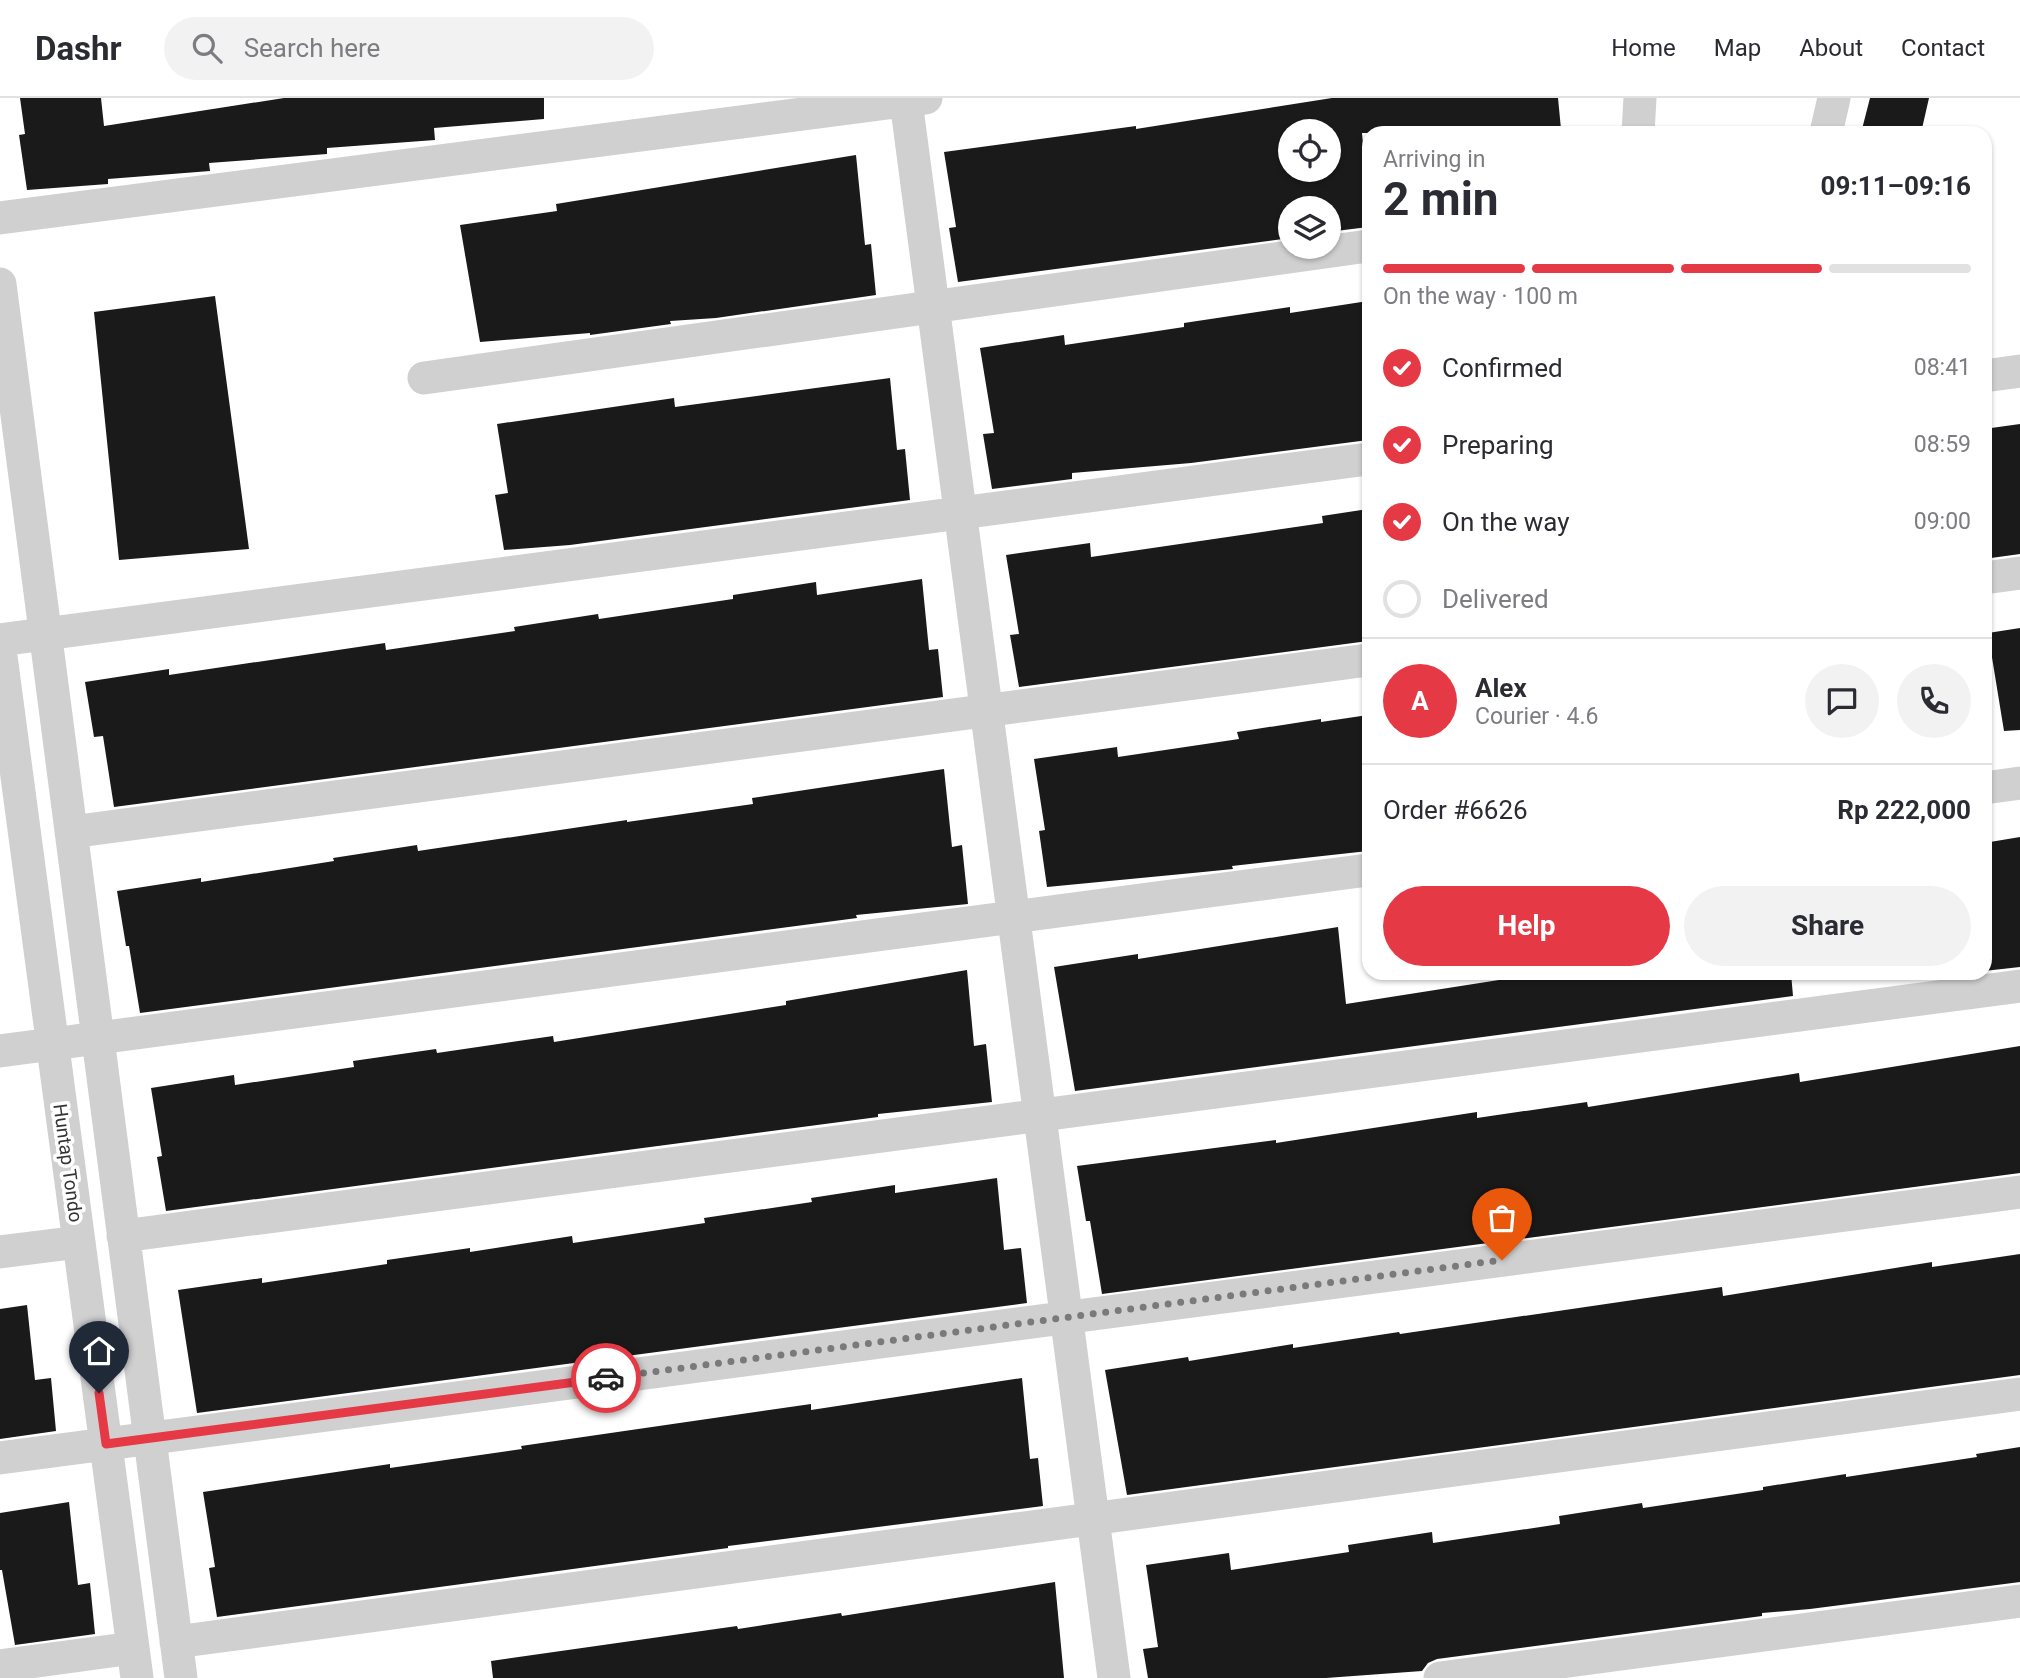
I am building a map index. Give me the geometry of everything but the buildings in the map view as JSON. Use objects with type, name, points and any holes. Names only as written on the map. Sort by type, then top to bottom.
[{"type":"street","points":[[1639,126],[1640,98]]},
{"type":"street","points":[[1827,126],[1833,98]]},
{"type":"street","points":[[0,218],[916,99],[933,308],[1114,1678]]},
{"type":"street","points":[[424,378],[1362,247]]},
{"type":"street","points":[[0,284],[181,1678]]},
{"type":"street","points":[[1992,375],[2020,372]]},
{"type":"street","points":[[0,640],[1362,460]]},
{"type":"street","points":[[1992,577],[2020,573]]},
{"type":"street","name":"Huntap Tondo","points":[[0,649],[13,840],[52,1045],[135,1663]]},
{"type":"street","points":[[71,832],[1362,661]]},
{"type":"street","points":[[1992,787],[2020,783]]},
{"type":"street","points":[[0,1052],[1362,871]]},
{"type":"street","points":[[123,1236],[2020,986]]},
{"type":"street","points":[[0,1458],[2020,1192]]},
{"type":"street","points":[[0,1252],[79,1242]]},
{"type":"street","points":[[176,1642],[2020,1394]]},
{"type":"street","points":[[1440,1678],[2020,1601]]},
{"type":"street","points":[[0,1666],[135,1663]]},
{"type":"way so far","points":[[606,1378],[1502,1260]]},
{"type":"route","points":[[99,1393],[106,1444],[606,1378]]}]
